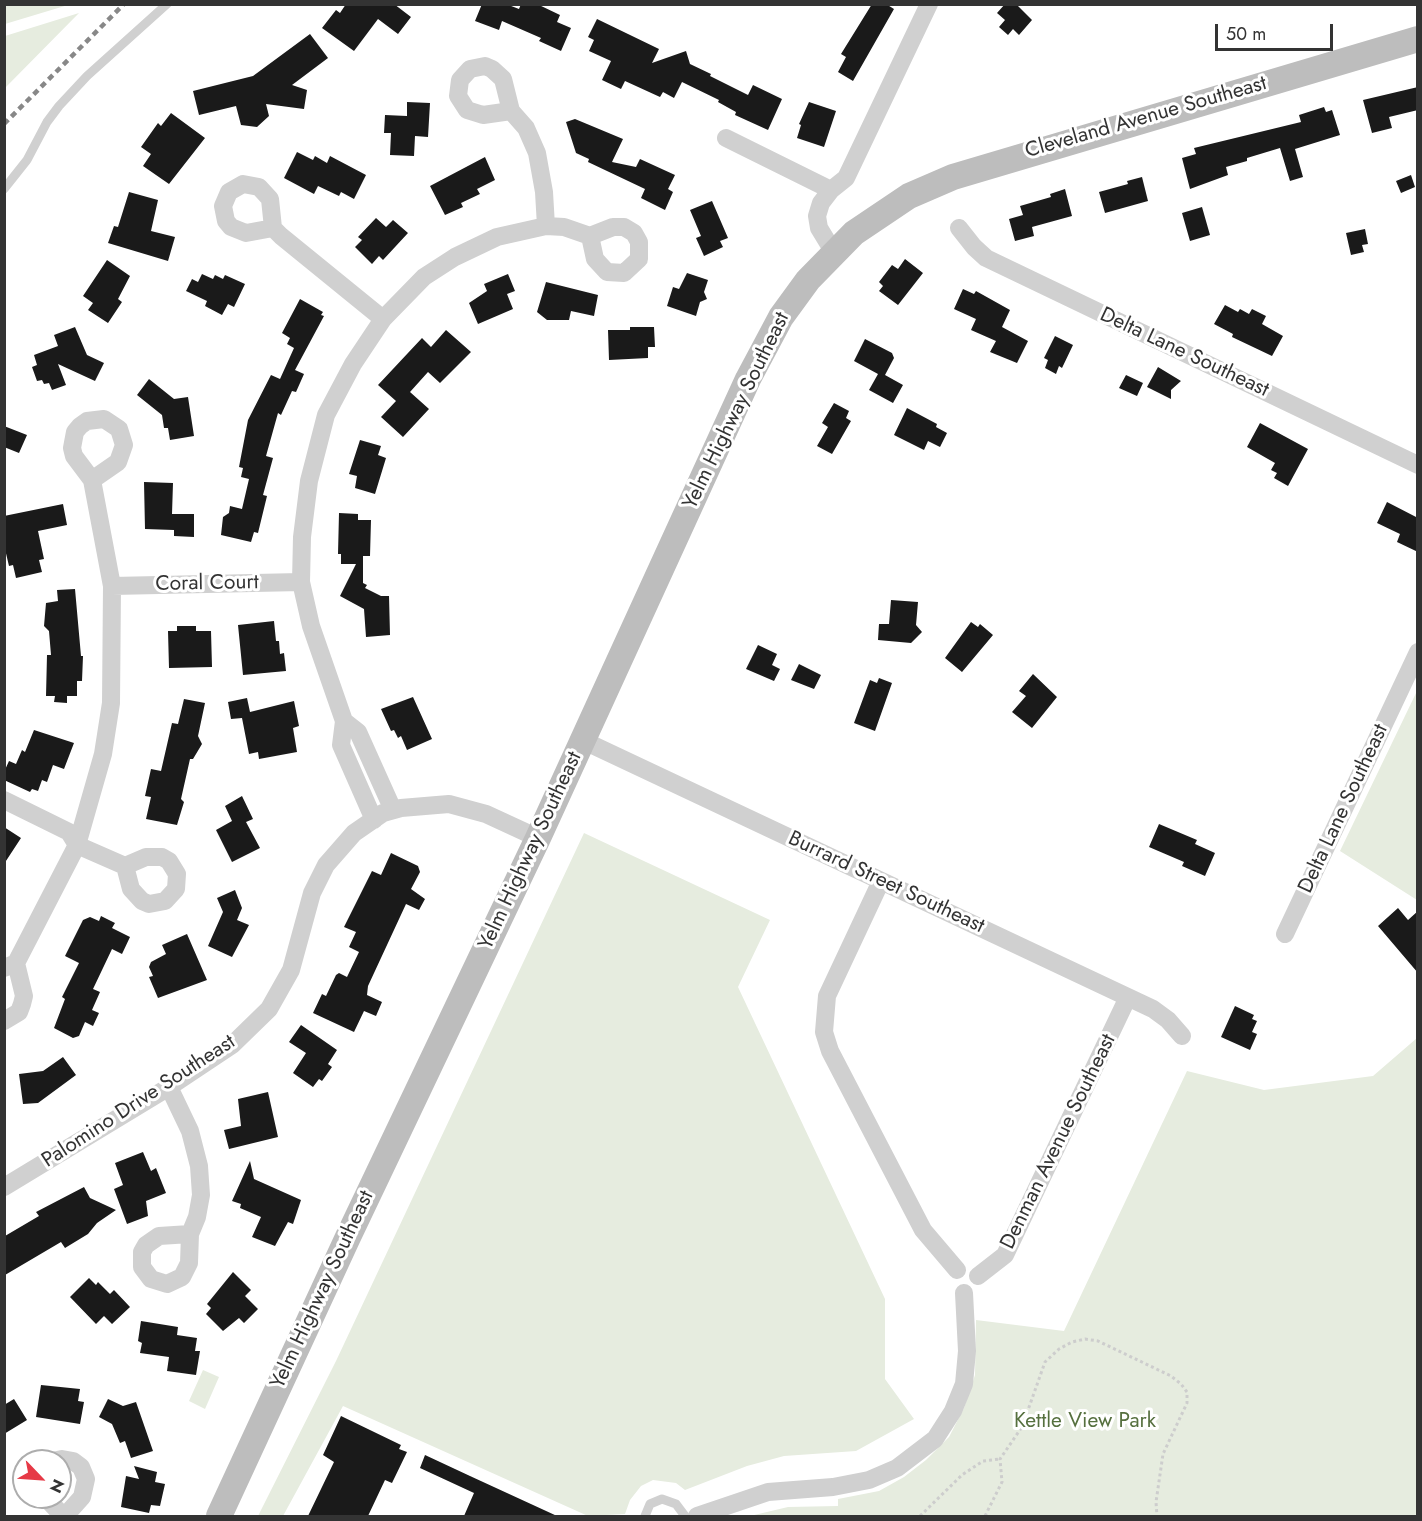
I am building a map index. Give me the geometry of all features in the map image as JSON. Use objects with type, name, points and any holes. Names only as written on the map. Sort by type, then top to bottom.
[{"type":"main road","name":"Cleveland Avenue Southeast","points":[[882,213],[909,196],[972,170],[1418,39]]},
{"type":"main road","name":"Yelm Highway Southeast","points":[[219,1516],[343,1247],[538,838],[748,379],[781,317],[808,280],[833,251],[882,213]]},
{"type":"street","points":[[833,251],[819,228],[817,216],[821,203],[831,190],[846,178],[929,4]]},
{"type":"street","points":[[511,111],[526,128],[537,153],[544,192],[546,226]]},
{"type":"street","points":[[726,138],[831,190]]},
{"type":"street","points":[[374,820],[341,745],[344,721],[311,627],[301,582],[302,537],[309,481],[326,415],[353,364],[383,319],[424,277],[455,257],[497,237],[546,226],[564,227],[590,236]]},
{"type":"street","points":[[273,228],[383,319]]},
{"type":"street","name":"Delta Lane Southeast","points":[[959,228],[986,258],[1418,465]]},
{"type":"street","points":[[4,1021],[13,1017],[22,1004],[24,996],[10,966],[78,844],[103,754],[111,703],[112,586],[92,480]]},
{"type":"street","name":"Coral Court","points":[[112,586],[301,582]]},
{"type":"street","name":"Delta Lane Southeast","points":[[1286,934],[1418,652]]},
{"type":"street","points":[[344,721],[358,732],[393,810]]},
{"type":"street","name":"Burrard Street Southeast","points":[[582,740],[1153,1009],[1168,1020],[1182,1036]]},
{"type":"street","points":[[4,800],[69,832],[78,844],[125,866]]},
{"type":"street","name":"Palomino Drive Southeast","points":[[4,1187],[169,1087],[232,1045],[269,1009],[291,970],[312,893],[326,865],[354,833],[393,810],[449,804],[486,814],[538,838]]},
{"type":"street","points":[[881,881],[827,996],[824,1032],[830,1051],[923,1230],[957,1270]]},
{"type":"street","name":"Denman Avenue Southeast","points":[[978,1276],[1005,1255],[1128,997]]},
{"type":"street","points":[[169,1087],[190,1131],[199,1167],[201,1195],[197,1217],[190,1234]]},
{"type":"street","points":[[957,1270],[966,1267],[978,1276],[977,1286],[964,1293]]},
{"type":"street","points":[[957,1270],[952,1284],[964,1293]]},
{"type":"street","points":[[697,1516],[768,1492],[833,1487],[869,1480],[897,1468],[935,1439],[953,1411],[964,1384],[967,1351],[964,1293]]},
{"type":"street","points":[[72,1461],[81,1467],[86,1479],[82,1497],[72,1508]]},
{"type":"lane","points":[[4,189],[27,160],[46,122],[59,106],[95,68],[166,4]]},
{"type":"lane","points":[[645,1516],[650,1504],[662,1499],[676,1504],[685,1516]]},
{"type":"path","points":[[985,1516],[1002,1482],[1000,1459],[1022,1427],[1046,1362],[1059,1349],[1072,1342],[1085,1339],[1098,1341],[1171,1376],[1181,1383],[1186,1392],[1186,1403],[1170,1433],[1163,1454],[1156,1494],[1157,1516]]},
{"type":"path","points":[[920,1516],[962,1474],[983,1461],[1000,1459]]},
{"type":"green space","points":[[5,4],[68,4],[68,5],[5,24]]},
{"type":"green space","points":[[79,13],[5,88],[5,36]]},
{"type":"green space","points":[[1417,691],[1418,900],[1340,851]]},
{"type":"green space","points":[[584,833],[770,920],[738,987],[885,1299],[885,1379],[914,1419],[856,1451],[784,1456],[747,1466],[685,1490],[676,1483],[653,1480],[641,1486],[630,1500],[625,1514],[588,1516],[343,1406],[283,1516],[258,1516],[336,1361]]},
{"type":"green space","name":"Kettle View Park","points":[[1417,1038],[1417,1516],[750,1516],[788,1507],[838,1506],[838,1499],[879,1491],[904,1477],[926,1460],[949,1437],[964,1408],[975,1375],[976,1320],[1064,1331],[1187,1071],[1264,1090],[1373,1076]]},
{"type":"green space","points":[[203,1370],[219,1377],[205,1409],[189,1401]]},
{"type":"building","points":[[346,4],[394,4],[411,17],[398,34],[378,19],[354,51],[322,28],[336,10],[340,13]]},
{"type":"building","points":[[482,4],[506,4],[519,9],[521,4],[537,4],[560,15],[557,22],[571,28],[561,51],[539,41],[541,38],[502,21],[499,30],[475,21]]},
{"type":"building","points":[[872,4],[886,4],[894,9],[853,81],[838,72],[846,57],[841,54]]},
{"type":"building","points":[[1005,4],[1016,4],[1032,20],[1019,35],[1013,29],[1008,35],[999,27],[1005,20],[997,13]]},
{"type":"building","points":[[597,19],[659,49],[652,63],[686,51],[690,64],[748,95],[753,85],[782,99],[768,130],[735,115],[736,112],[718,102],[719,100],[682,82],[674,98],[663,92],[660,97],[625,81],[621,89],[602,80],[611,61],[589,51],[594,40],[588,37]]},
{"type":"building","points":[[310,34],[328,58],[292,85],[307,90],[304,109],[266,104],[269,116],[257,127],[241,125],[236,106],[199,115],[193,91],[253,76]]},
{"type":"building","points":[[1418,87],[1418,110],[1389,117],[1392,128],[1372,133],[1363,100]]},
{"type":"building","points":[[407,102],[430,103],[428,137],[415,136],[414,156],[390,155],[391,133],[384,133],[385,115],[407,116]]},
{"type":"building","points":[[809,102],[836,111],[824,147],[797,138],[801,125],[799,124]]},
{"type":"building","points":[[1324,107],[1326,112],[1332,110],[1340,135],[1295,149],[1303,177],[1290,181],[1280,148],[1226,167],[1228,175],[1190,189],[1182,158],[1196,154],[1194,148],[1301,122],[1299,115]]},
{"type":"building","points":[[171,113],[205,138],[169,184],[143,166],[151,154],[141,147],[158,123],[161,126]]},
{"type":"building","points":[[575,119],[623,139],[612,162],[636,167],[640,159],[675,175],[668,189],[673,192],[665,210],[641,198],[645,189],[588,162],[589,159],[576,153],[566,122]]},
{"type":"building","points":[[297,152],[313,160],[315,156],[327,163],[330,156],[366,175],[354,199],[341,192],[339,196],[318,186],[314,194],[284,178]]},
{"type":"building","points":[[485,157],[495,180],[477,189],[480,194],[461,203],[463,207],[445,215],[430,186]]},
{"type":"building","points":[[1411,175],[1415,187],[1401,193],[1396,181]]},
{"type":"building","points":[[1142,177],[1148,201],[1105,213],[1099,192],[1128,184],[1127,181]]},
{"type":"building","points":[[1065,189],[1072,216],[1032,227],[1034,236],[1015,241],[1009,219],[1023,215],[1020,206],[1051,197],[1050,194]]},
{"type":"building","points":[[129,192],[158,200],[151,231],[175,237],[168,261],[108,243],[114,226],[118,227]]},
{"type":"building","points":[[712,201],[728,238],[720,241],[723,247],[704,256],[696,238],[701,236],[690,210]]},
{"type":"building","points":[[1202,207],[1210,235],[1190,241],[1182,213]]},
{"type":"building","points":[[376,218],[386,227],[393,220],[408,233],[383,260],[379,256],[372,264],[355,247],[362,240],[358,237]]},
{"type":"building","points":[[1365,229],[1368,244],[1362,245],[1364,252],[1351,255],[1346,233]]},
{"type":"building","points":[[905,259],[923,273],[898,305],[879,291],[883,286],[879,282],[892,265],[898,269]]},
{"type":"building","points":[[107,260],[130,276],[118,299],[122,302],[108,323],[88,310],[93,303],[83,296]]},
{"type":"building","points":[[687,273],[708,280],[704,292],[707,299],[700,302],[696,316],[667,306],[673,287],[679,289]]},
{"type":"building","points":[[202,274],[213,279],[215,275],[223,279],[225,275],[245,284],[234,307],[228,304],[222,315],[205,306],[207,301],[186,291],[192,279],[198,282]]},
{"type":"building","points":[[508,274],[515,291],[507,294],[513,309],[478,324],[469,303],[487,291],[484,284]]},
{"type":"building","points":[[546,282],[598,295],[594,316],[571,311],[569,320],[547,320],[537,312]]},
{"type":"building","points":[[963,289],[974,294],[976,291],[1010,310],[1002,327],[1028,341],[1017,363],[990,352],[996,341],[971,330],[976,319],[954,309]]},
{"type":"building","points":[[300,299],[323,312],[321,315],[324,316],[295,370],[304,374],[296,392],[292,391],[281,415],[278,413],[266,456],[273,458],[263,495],[267,496],[258,533],[254,532],[251,542],[221,535],[223,517],[229,513],[230,506],[242,509],[249,479],[241,477],[243,468],[239,467],[248,420],[271,375],[280,379],[294,348],[287,344],[290,338],[282,333]]},
{"type":"building","points":[[1225,305],[1238,312],[1240,309],[1249,314],[1252,309],[1266,316],[1262,324],[1283,336],[1272,356],[1232,337],[1233,334],[1214,324]]},
{"type":"building","points":[[75,327],[87,355],[104,363],[95,381],[58,364],[66,385],[52,390],[49,383],[44,384],[42,380],[37,381],[32,367],[37,365],[34,355],[58,346],[54,335]]},
{"type":"building","points":[[630,327],[654,327],[655,347],[648,347],[648,358],[609,360],[608,330],[630,330]]},
{"type":"building","points":[[446,330],[471,352],[440,383],[428,372],[410,392],[429,409],[403,437],[381,417],[396,401],[378,385],[422,338],[431,347]]},
{"type":"building","points":[[1055,336],[1073,345],[1062,368],[1059,366],[1056,374],[1045,368],[1048,360],[1044,358]]},
{"type":"building","points":[[865,339],[892,353],[894,358],[885,375],[903,385],[893,403],[869,390],[878,374],[854,361]]},
{"type":"building","points":[[1158,367],[1181,381],[1171,390],[1171,399],[1147,387]]},
{"type":"building","points":[[1126,375],[1143,383],[1137,396],[1119,388]]},
{"type":"building","points":[[149,379],[174,399],[188,397],[194,436],[170,440],[168,428],[164,428],[162,415],[137,395]]},
{"type":"building","points":[[834,403],[849,411],[846,418],[851,421],[832,454],[817,446],[828,427],[822,423]]},
{"type":"building","points":[[907,408],[937,424],[936,427],[947,433],[940,447],[928,441],[924,450],[894,435]]},
{"type":"building","points":[[1260,423],[1308,449],[1288,486],[1274,478],[1277,473],[1271,470],[1275,463],[1247,447]]},
{"type":"building","points":[[4,426],[27,435],[19,453],[4,447]]},
{"type":"building","points":[[360,440],[381,446],[378,455],[386,458],[375,494],[355,488],[357,476],[349,474]]},
{"type":"building","points":[[144,482],[173,483],[172,514],[194,514],[194,537],[174,536],[174,530],[145,529]]},
{"type":"building","points":[[1387,502],[1418,518],[1418,552],[1397,542],[1400,534],[1377,523]]},
{"type":"building","points":[[63,504],[67,525],[38,531],[44,559],[39,560],[42,572],[16,578],[13,565],[9,566],[4,545],[4,516]]},
{"type":"building","points":[[339,513],[358,514],[358,520],[371,520],[370,556],[363,556],[363,583],[367,585],[365,588],[381,596],[389,596],[390,635],[366,637],[364,609],[340,596],[356,564],[341,564],[341,554],[338,554]]},
{"type":"building","points":[[75,589],[81,656],[83,656],[82,681],[77,681],[77,696],[67,696],[67,703],[54,702],[55,696],[46,696],[47,655],[51,655],[49,631],[44,626],[46,603],[58,601],[57,590]]},
{"type":"building","points":[[891,600],[918,602],[916,625],[922,632],[911,643],[878,640],[879,624],[889,624]]},
{"type":"building","points":[[274,621],[276,641],[279,641],[280,654],[284,653],[286,671],[243,675],[238,625]]},
{"type":"building","points":[[971,622],[978,627],[980,624],[993,635],[962,672],[945,658]]},
{"type":"building","points":[[177,626],[196,626],[196,631],[211,631],[212,667],[169,668],[168,631],[177,631]]},
{"type":"building","points":[[758,645],[777,654],[772,665],[780,669],[774,681],[746,669]]},
{"type":"building","points":[[799,664],[821,675],[814,689],[791,680]]},
{"type":"building","points":[[1033,674],[1057,697],[1032,728],[1012,712],[1026,696],[1019,691]]},
{"type":"building","points":[[879,678],[892,683],[875,731],[854,723],[870,680],[877,683]]},
{"type":"building","points":[[413,697],[432,739],[407,750],[401,736],[398,738],[394,730],[391,731],[381,709]]},
{"type":"building","points":[[247,698],[250,712],[294,701],[299,726],[293,728],[297,752],[259,759],[258,752],[249,754],[242,718],[231,719],[228,702]]},
{"type":"building","points":[[184,699],[205,703],[198,736],[202,744],[193,759],[190,759],[181,799],[184,802],[177,825],[146,819],[151,797],[145,796],[151,769],[161,771],[172,723],[178,724]]},
{"type":"building","points":[[34,730],[74,743],[64,769],[53,765],[47,782],[42,780],[38,791],[32,789],[30,792],[4,780],[4,772],[9,761],[16,764],[22,750],[25,752]]},
{"type":"building","points":[[242,796],[253,819],[246,822],[260,848],[232,862],[216,830],[232,821],[225,806]]},
{"type":"building","points":[[1159,824],[1197,840],[1195,844],[1215,853],[1205,876],[1182,866],[1184,862],[1149,847]]},
{"type":"building","points":[[4,827],[21,838],[4,864]]},
{"type":"building","points":[[391,853],[418,866],[420,872],[411,889],[425,899],[419,910],[406,904],[368,986],[367,995],[382,1002],[376,1016],[364,1011],[354,1032],[313,1013],[322,994],[326,996],[336,975],[339,973],[347,977],[359,952],[349,947],[356,932],[344,927],[372,871],[381,875]]},
{"type":"building","points":[[235,890],[242,908],[237,920],[249,925],[232,957],[208,946],[223,912],[217,898]]},
{"type":"building","points":[[1398,908],[1408,920],[1418,911],[1418,973],[1378,926]]},
{"type":"building","points":[[101,916],[115,923],[112,928],[130,937],[122,954],[112,949],[93,989],[100,992],[92,1010],[99,1013],[93,1026],[85,1022],[79,1036],[73,1038],[54,1028],[65,999],[62,997],[79,963],[65,956],[83,920],[90,917],[99,921]]},
{"type":"building","points":[[187,934],[207,980],[158,998],[149,977],[153,976],[149,967],[151,962],[166,954],[162,945]]},
{"type":"building","points":[[1235,1006],[1254,1015],[1252,1019],[1257,1021],[1252,1032],[1257,1034],[1250,1050],[1221,1037]]},
{"type":"building","points":[[301,1025],[337,1050],[328,1064],[332,1067],[322,1081],[319,1079],[313,1087],[293,1073],[306,1053],[289,1042]]},
{"type":"building","points":[[63,1057],[76,1075],[38,1103],[23,1104],[19,1074],[43,1071]]},
{"type":"building","points":[[268,1092],[278,1137],[229,1149],[224,1130],[241,1126],[238,1099]]},
{"type":"building","points":[[143,1152],[151,1171],[156,1168],[166,1193],[146,1201],[148,1216],[127,1224],[114,1189],[123,1185],[115,1163]]},
{"type":"building","points":[[250,1161],[254,1179],[301,1200],[293,1224],[288,1222],[275,1246],[252,1237],[261,1217],[240,1208],[241,1204],[232,1201]]},
{"type":"building","points":[[84,1187],[90,1198],[116,1210],[97,1223],[88,1234],[65,1248],[61,1242],[5,1275],[5,1236],[39,1216],[36,1212]]},
{"type":"building","points":[[233,1272],[251,1290],[245,1296],[258,1309],[244,1323],[239,1318],[223,1331],[206,1314],[211,1308],[207,1304]]},
{"type":"building","points":[[89,1278],[96,1285],[98,1282],[110,1294],[114,1290],[130,1307],[112,1324],[104,1316],[96,1324],[70,1297]]},
{"type":"building","points":[[141,1321],[178,1327],[177,1335],[197,1338],[195,1351],[200,1351],[196,1375],[167,1371],[169,1357],[140,1353],[142,1343],[138,1341]]},
{"type":"building","points":[[41,1385],[80,1389],[78,1401],[84,1402],[80,1424],[36,1417]]},
{"type":"building","points":[[14,1399],[27,1420],[4,1434],[4,1405]]},
{"type":"building","points":[[108,1399],[123,1406],[136,1402],[153,1451],[131,1458],[125,1441],[120,1443],[112,1424],[99,1417]]},
{"type":"building","points":[[341,1416],[401,1445],[399,1449],[407,1452],[392,1483],[385,1480],[368,1516],[308,1516],[334,1462],[323,1455]]},
{"type":"building","points":[[425,1455],[557,1516],[464,1516],[474,1493],[420,1468]]},
{"type":"building","points":[[134,1466],[157,1472],[155,1482],[165,1484],[160,1506],[151,1505],[149,1513],[121,1507],[126,1476],[139,1479]]},
{"type":"railway","points":[[4,124],[124,4]]}]
